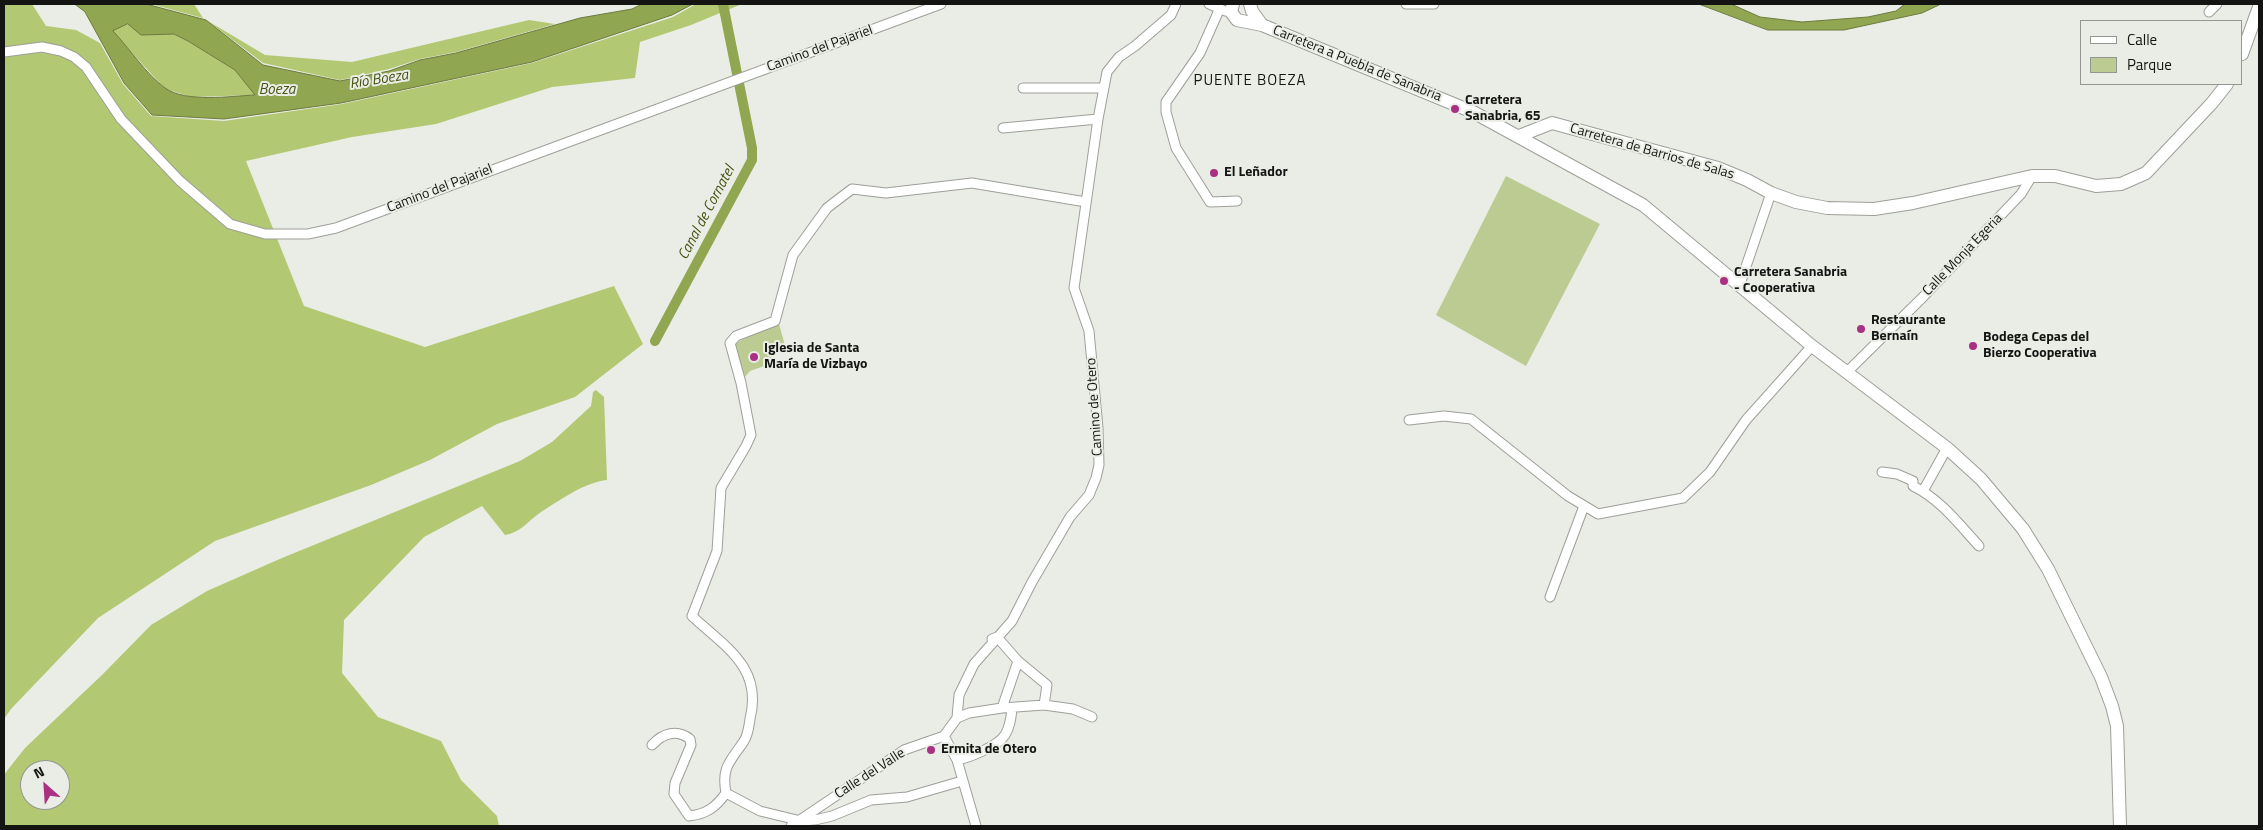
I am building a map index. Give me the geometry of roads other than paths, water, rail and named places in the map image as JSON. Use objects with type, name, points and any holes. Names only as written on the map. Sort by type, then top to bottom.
[{"type":"street","name":"Camino del Pajariel","points":[[4,52],[42,47],[61,51],[74,57],[86,67],[121,118],[180,182],[230,224],[265,234],[308,234],[336,228],[941,4]]},
{"type":"street","name":"Camino de Otero","points":[[957,718],[958,701],[974,664],[994,638],[1012,621],[1070,517],[1089,495],[1099,465],[1089,331],[1074,288],[1103,88],[1107,72],[1119,57],[1171,15],[1176,4]]},
{"type":"street","points":[[1209,4],[1241,9]]},
{"type":"street","points":[[1406,4],[1434,4]]},
{"type":"street","points":[[2209,12],[2217,4]]},
{"type":"street","points":[[2243,51],[2259,7]]},
{"type":"street","points":[[1237,201],[1210,202],[1176,148],[1166,112],[1166,102],[1200,53],[1241,9]]},
{"type":"street","name":"Carretera a Puebla de Sanabria","points":[[1241,9],[1262,25],[1473,112],[1643,205],[1812,346],[1947,448],[1981,480],[2023,529],[2048,569],[2101,677],[2117,726],[2120,826]]},
{"type":"street","name":"Carretera de Barrios de Salas","points":[[1519,136],[1552,123],[1718,168],[1747,180],[1770,193],[1811,206],[1874,209],[1913,203],[2032,176],[2055,176],[2096,186],[2121,184],[2146,173],[2212,103],[2226,85]]},
{"type":"street","points":[[1023,88],[1103,88]]},
{"type":"street","points":[[1003,128],[1098,119]]},
{"type":"street","name":"Calle Monja Egeria","points":[[1847,372],[1922,298],[2021,194],[2032,176]]},
{"type":"street","points":[[652,745],[667,734],[681,733],[690,739],[691,745],[676,783],[674,794],[689,816],[701,814],[717,806],[726,793],[725,772],[729,760],[746,740],[753,707],[752,684],[743,664],[692,616],[717,551],[721,488],[751,435],[741,383],[730,343],[736,336],[774,320],[793,255],[827,208],[852,189],[886,193],[972,183],[1086,202]]},
{"type":"street","points":[[1739,287],[1770,193]]},
{"type":"street","points":[[1409,420],[1444,416],[1472,419],[1568,496],[1598,514],[1683,498],[1710,472],[1746,420],[1812,346]]},
{"type":"street","points":[[1923,491],[1947,448]]},
{"type":"street","points":[[1882,472],[1898,474],[1913,481],[1913,486],[1923,491],[1943,507],[1979,546]]},
{"type":"street","points":[[1550,597],[1584,506]]},
{"type":"street","points":[[994,638],[1047,685],[1044,705]]},
{"type":"street","points":[[957,760],[966,759],[1004,736],[1010,726],[1010,708],[1018,661]]},
{"type":"street","points":[[976,826],[957,760],[944,736],[957,718],[969,713],[1044,705],[1073,709],[1092,717]]},
{"type":"street","name":"Calle del Valle","points":[[791,826],[904,750],[944,736]]},
{"type":"street","points":[[726,793],[760,812],[800,821],[832,816],[871,800],[907,797],[962,781]]},
{"type":"water","name":"Boeza","points":[[75,4],[146,4],[206,20],[263,65],[340,81],[389,71],[420,60],[456,53],[580,18],[632,9],[642,4],[693,4],[672,15],[532,62],[341,103],[224,119],[152,115],[124,83],[85,12]],"holes":[[[128,24],[141,35],[174,34],[188,41],[235,70],[255,95],[209,98],[174,93],[158,83],[113,31]]]},
{"type":"water","points":[[1699,4],[1731,4],[1760,17],[1802,22],[1868,17],[1896,11],[1905,4],[1941,4],[1922,13],[1844,30],[1768,30]]},
{"type":"waterway","name":"Canal de Cornatel","points":[[655,341],[752,160],[752,148],[723,4]]},
{"type":"place","name":"Carretera Sanabria, 65","points":[[1455,109]]},
{"type":"place","name":"El Leñador","points":[[1214,173]]},
{"type":"place","name":"Carretera Sanabria - Cooperativa","points":[[1724,281]]},
{"type":"place","name":"Restaurante Bernaín","points":[[1861,329]]},
{"type":"place","name":"Bodega Cepas del Bierzo Cooperativa","points":[[1973,346]]},
{"type":"place","name":"Iglesia de Santa María de Vizbayo","points":[[754,357]]},
{"type":"place","name":"Ermita de Otero","points":[[931,750]]},
{"type":"district","name":"PUENTE BOEZA","points":[[1250,81]]},
{"type":"water label","name":"Río Boeza","points":[[379,80]]}]
